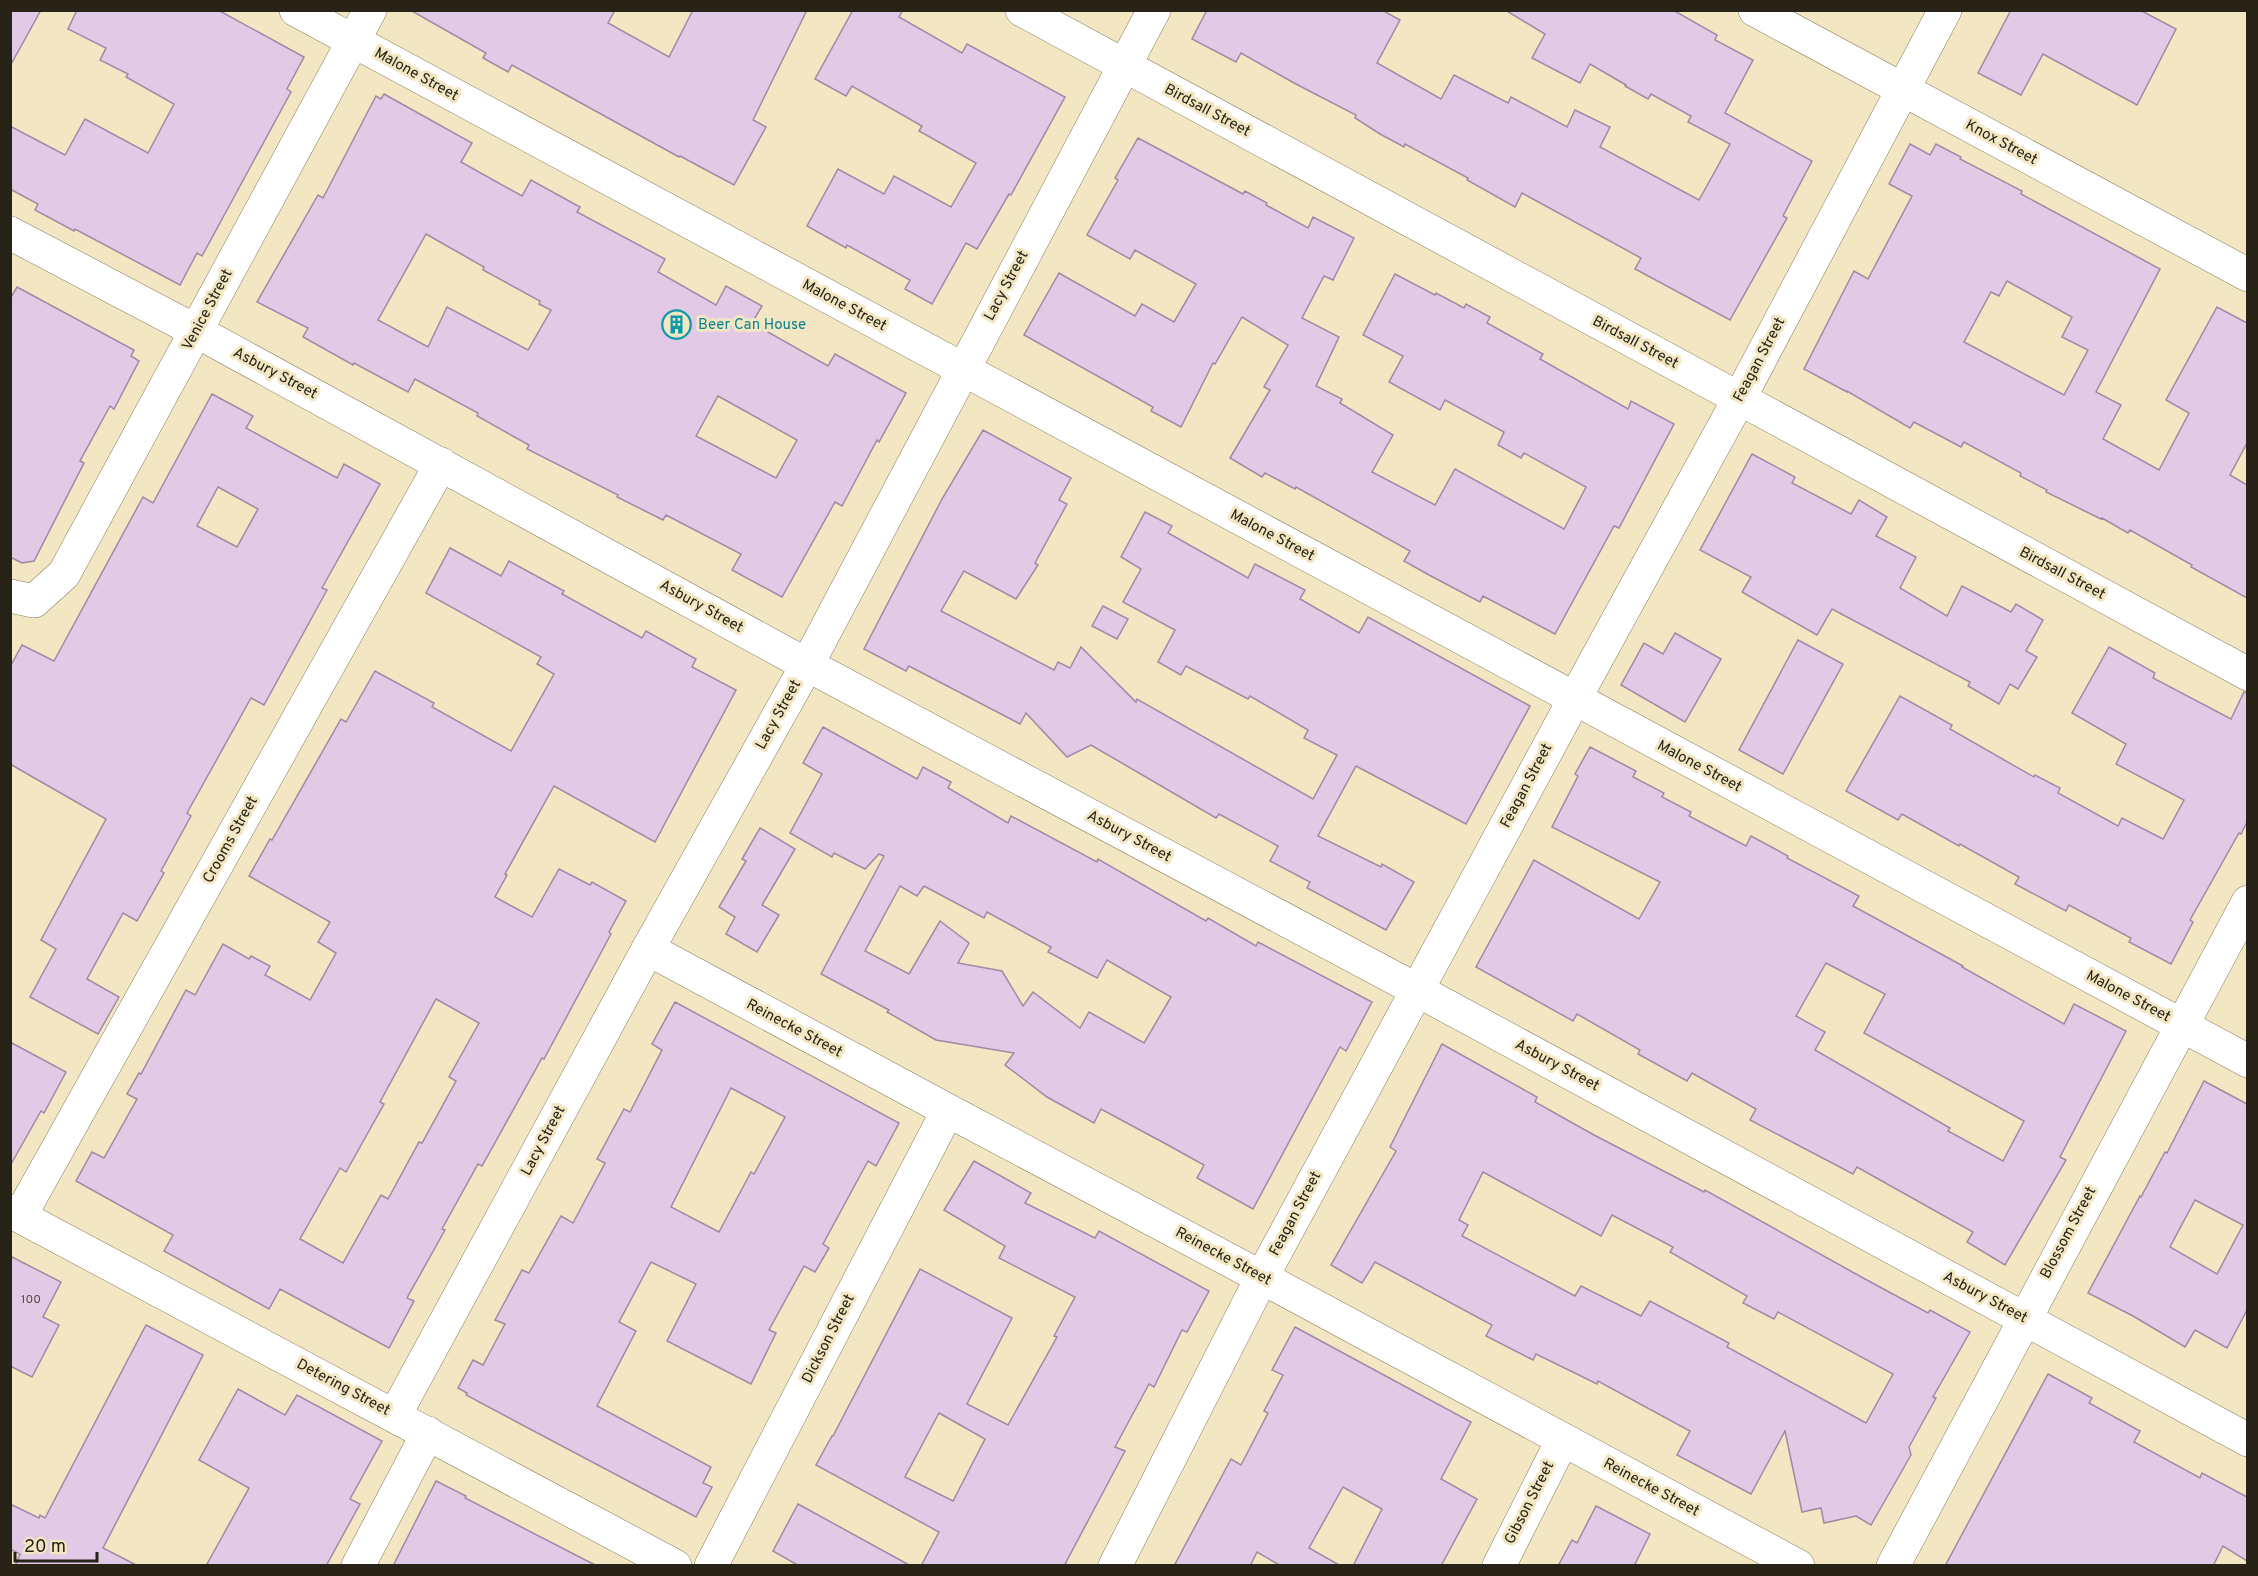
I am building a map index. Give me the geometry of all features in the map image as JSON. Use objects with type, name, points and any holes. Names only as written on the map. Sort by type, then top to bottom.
[{"type":"street","name":"Malone Street","points":[[296,10],[2247,1061]]},
{"type":"street","name":"Venice Street","points":[[22,598],[64,574],[370,10]]},
{"type":"street","name":"Birdsall Street","points":[[1022,10],[2247,675]]},
{"type":"street","name":"Lacy Street","points":[[395,1415],[648,949],[807,665],[1154,10]]},
{"type":"street","name":"Knox Street","points":[[1755,10],[2247,274]]},
{"type":"street","name":"Feagan Street","points":[[1114,1566],[1262,1278],[1739,399],[1945,10]]},
{"type":"street","name":"Asbury Street","points":[[10,233],[196,331],[807,665],[1417,990],[2247,1440]]},
{"type":"street","name":"Crooms Street","points":[[15,1213],[441,464]]},
{"type":"street","name":"Blossom Street","points":[[1893,1566],[2247,902]]},
{"type":"street","name":"Reinecke Street","points":[[648,949],[947,1112],[1262,1278],[1798,1566]]},
{"type":"street","name":"Dickson Street","points":[[711,1566],[947,1112]]},
{"type":"street","name":"Detering Street","points":[[15,1213],[675,1566]]},
{"type":"street","points":[[358,1566],[428,1433]]},
{"type":"street","name":"Gibson Street","points":[[1499,1566],[1562,1441]]},
{"type":"building","points":[[10,10],[41,10],[10,66]]},
{"type":"building","points":[[77,10],[218,10],[304,57],[287,89],[291,92],[202,256],[197,253],[180,285],[35,210],[38,204],[10,189],[10,126],[65,155],[85,119],[148,153],[174,104],[126,77],[128,74],[100,60],[106,48],[68,29]]},
{"type":"building","points":[[410,10],[615,10],[608,23],[669,57],[693,10],[807,10],[753,120],[766,127],[734,185],[512,65],[508,72],[483,58],[486,53]]},
{"type":"building","points":[[853,10],[903,10],[899,17],[962,53],[967,44],[1065,97],[1011,195],[1009,194],[977,249],[966,243],[932,304],[905,289],[910,280],[807,226],[838,169],[884,194],[894,176],[951,207],[976,163],[919,131],[922,126],[852,86],[846,96],[815,79]]},
{"type":"building","points":[[1207,10],[1382,10],[1400,20],[1377,63],[1441,99],[1454,75],[1508,103],[1511,97],[1567,127],[1575,110],[1610,127],[1600,147],[1699,200],[1730,144],[1688,122],[1691,116],[1651,94],[1648,99],[1590,64],[1580,83],[1532,58],[1545,34],[1505,10],[1673,10],[1717,35],[1715,40],[1753,60],[1725,113],[1812,161],[1783,216],[1787,218],[1730,320],[1635,269],[1641,258],[1522,193],[1515,207],[1467,180],[1468,178],[1405,144],[1404,147],[1380,134],[1355,118],[1356,115],[1241,53],[1236,62],[1192,39]]},
{"type":"building","points":[[2011,10],[2140,10],[2176,29],[2137,105],[2043,54],[2021,95],[1978,73]]},
{"type":"building","points":[[384,94],[472,143],[461,162],[522,196],[531,180],[580,207],[577,212],[665,259],[658,272],[716,305],[726,286],[762,306],[752,323],[828,366],[835,354],[906,393],[879,442],[877,440],[842,506],[835,502],[782,597],[732,570],[741,554],[666,515],[663,520],[527,449],[529,445],[477,416],[478,413],[415,379],[408,392],[354,363],[353,365],[303,337],[308,328],[257,302],[318,195],[323,198],[376,96],[381,99]],"holes":[[[426,234],[484,267],[483,270],[540,301],[539,304],[551,310],[528,350],[447,307],[428,347],[378,320]],[[718,396],[797,440],[776,478],[696,436]]]},
{"type":"building","points":[[1138,138],[1243,194],[1245,191],[1308,228],[1313,217],[1354,238],[1333,280],[1324,276],[1302,318],[1339,337],[1316,386],[1342,399],[1340,403],[1393,435],[1372,472],[1435,505],[1455,469],[1564,529],[1586,487],[1524,453],[1521,458],[1498,445],[1504,432],[1445,400],[1440,410],[1389,382],[1403,356],[1363,335],[1395,274],[1435,295],[1436,293],[1464,308],[1466,304],[1490,317],[1487,323],[1543,354],[1540,359],[1628,409],[1631,401],[1674,424],[1619,528],[1614,526],[1555,634],[1483,596],[1480,602],[1429,575],[1404,561],[1410,551],[1296,487],[1295,489],[1265,473],[1262,477],[1230,458],[1270,390],[1264,387],[1288,345],[1242,317],[1215,364],[1213,363],[1181,427],[1151,411],[1153,407],[1024,335],[1059,273],[1135,316],[1142,304],[1174,322],[1196,284],[1135,250],[1130,259],[1087,235],[1118,180],[1115,178]]},
{"type":"building","points":[[1910,144],[1930,155],[1936,144],[2022,191],[2021,194],[2160,269],[2096,392],[2121,405],[2103,439],[2159,470],[2189,413],[2166,400],[2217,307],[2247,323],[2247,443],[2230,475],[2247,485],[2247,598],[2130,530],[2128,533],[2046,492],[2047,490],[2020,476],[2021,473],[1964,442],[1961,447],[1914,422],[1910,428],[1804,369],[1854,271],[1868,279],[1912,196],[1889,184]],"holes":[[[2007,281],[2072,317],[2062,337],[2088,350],[2064,395],[1964,342],[1991,292],[1999,296]]]},
{"type":"building","points":[[17,287],[134,350],[131,356],[139,361],[114,409],[110,406],[80,461],[84,463],[34,561],[22,563],[10,557],[10,299]]},
{"type":"building","points":[[212,394],[253,416],[246,428],[337,478],[344,464],[380,484],[322,588],[327,590],[264,705],[251,698],[187,813],[191,816],[161,871],[164,873],[137,921],[123,913],[87,979],[119,997],[98,1034],[30,997],[56,949],[41,940],[106,819],[10,764],[10,667],[22,645],[54,661],[143,497],[153,503]],"holes":[[[218,487],[258,509],[237,547],[197,526]]]},
{"type":"building","points":[[983,430],[1071,478],[1059,500],[1067,504],[1035,563],[1038,565],[1016,599],[964,571],[941,611],[1054,670],[1058,662],[1070,668],[1081,647],[1136,702],[1137,699],[1313,799],[1337,755],[1304,738],[1308,730],[1250,696],[1248,699],[1186,666],[1181,675],[1158,662],[1175,630],[1123,602],[1141,569],[1121,557],[1145,512],[1172,526],[1168,533],[1248,578],[1255,564],[1305,590],[1300,599],[1359,633],[1368,617],[1530,706],[1466,824],[1356,766],[1318,836],[1381,867],[1382,864],[1414,882],[1386,930],[1307,888],[1310,882],[1270,861],[1278,846],[1219,814],[1216,818],[1091,745],[1067,757],[1026,713],[1020,724],[909,666],[906,671],[864,649],[942,499]]},
{"type":"building","points":[[1752,454],[1795,477],[1792,483],[1851,514],[1859,500],[1887,517],[1876,536],[1916,557],[1900,588],[1947,616],[1962,586],[2011,612],[2016,604],[2043,620],[2026,651],[2037,657],[2018,689],[2010,684],[1999,704],[1968,686],[1970,682],[1832,609],[1817,635],[1742,592],[1751,577],[1700,550]]},
{"type":"building","points":[[450,548],[501,576],[509,561],[564,591],[562,594],[642,638],[646,631],[696,659],[692,667],[736,690],[655,842],[554,786],[505,874],[507,875],[495,897],[532,917],[559,869],[590,885],[592,882],[626,901],[609,932],[611,934],[544,1059],[542,1058],[482,1166],[478,1164],[442,1229],[445,1230],[407,1298],[414,1301],[389,1348],[280,1289],[269,1309],[164,1251],[173,1235],[76,1181],[92,1152],[104,1158],[137,1099],[127,1094],[139,1073],[141,1074],[186,990],[195,995],[223,944],[249,959],[251,956],[270,966],[265,975],[310,1000],[336,953],[318,942],[330,922],[249,876],[341,719],[346,722],[375,671],[434,703],[432,707],[511,751],[554,674],[537,664],[541,657],[426,593]],"holes":[[[436,999],[479,1023],[449,1077],[456,1081],[422,1143],[419,1142],[388,1199],[381,1195],[343,1263],[300,1239],[340,1168],[346,1172],[384,1104],[380,1102]]]},
{"type":"building","points":[[1103,606],[1128,619],[1117,639],[1092,626]]},
{"type":"building","points":[[1675,633],[1721,659],[1685,722],[1621,685],[1644,643],[1663,654]]},
{"type":"building","points":[[1798,640],[1843,664],[1783,774],[1739,750]]},
{"type":"building","points":[[2109,647],[2155,673],[2153,678],[2231,719],[2244,692],[2247,693],[2247,822],[2190,920],[2193,922],[2171,964],[2129,942],[2131,938],[2069,905],[2066,911],[2015,884],[2019,877],[1960,844],[1959,846],[1902,814],[1898,820],[1846,791],[1900,696],[1952,725],[1950,729],[2034,777],[2035,775],[2060,788],[2058,793],[2118,826],[2122,818],[2163,839],[2184,800],[2116,764],[2126,744],[2072,713]]},
{"type":"building","points":[[823,727],[917,779],[923,767],[951,782],[948,788],[1008,823],[1011,816],[1097,862],[1098,859],[1206,921],[1208,918],[1256,946],[1258,942],[1372,1002],[1346,1051],[1340,1047],[1253,1209],[1197,1178],[1204,1165],[1166,1144],[1101,1109],[1094,1123],[1047,1097],[1005,1065],[1014,1053],[936,1040],[887,1012],[889,1010],[821,974],[884,856],[879,854],[865,869],[834,853],[832,857],[790,833],[822,774],[803,763]],"holes":[[[900,886],[917,896],[924,886],[984,918],[987,912],[1051,947],[1048,952],[1097,978],[1107,960],[1171,997],[1144,1043],[1089,1012],[1080,1028],[1033,992],[1023,1006],[1002,971],[958,963],[969,943],[940,921],[909,974],[865,951]]]},
{"type":"building","points":[[1590,747],[1636,771],[1633,777],[1664,793],[1662,797],[1691,812],[1689,816],[1746,846],[1751,836],[1788,856],[1787,858],[1859,896],[1853,906],[2064,1024],[2074,1004],[2126,1031],[2060,1157],[2066,1160],[2005,1265],[1967,1242],[1973,1232],[1857,1167],[1853,1174],[1750,1120],[1756,1109],[1692,1073],[1687,1081],[1638,1054],[1640,1050],[1577,1014],[1573,1021],[1476,967],[1534,860],[1639,919],[1660,882],[1552,827],[1578,776],[1575,774]],"holes":[[[1826,963],[1885,994],[1864,1033],[2024,1121],[2003,1161],[1948,1131],[1950,1128],[1815,1050],[1825,1032],[1796,1016]]]},
{"type":"building","points":[[760,828],[795,849],[762,905],[779,915],[757,952],[726,934],[735,917],[719,907],[746,861],[742,859]]},
{"type":"building","points":[[675,1002],[899,1123],[876,1166],[868,1161],[823,1244],[829,1248],[815,1272],[804,1266],[769,1330],[776,1333],[751,1384],[667,1341],[696,1284],[651,1262],[619,1322],[636,1331],[597,1406],[711,1467],[703,1483],[712,1487],[696,1517],[466,1395],[467,1393],[458,1388],[473,1360],[483,1365],[505,1324],[495,1320],[522,1270],[529,1273],[561,1216],[573,1223],[605,1163],[597,1159],[624,1109],[630,1112],[662,1050],[652,1044]],"holes":[[[731,1088],[785,1117],[754,1174],[751,1172],[719,1232],[671,1207]]]},
{"type":"building","points":[[10,1042],[66,1072],[44,1113],[41,1111],[10,1166]]},
{"type":"building","points":[[1442,1044],[1537,1097],[1535,1102],[1594,1135],[1704,1192],[1705,1190],[1928,1313],[1930,1310],[1970,1332],[1933,1397],[1936,1398],[1909,1447],[1911,1455],[1871,1525],[1856,1516],[1824,1523],[1821,1508],[1802,1512],[1785,1431],[1751,1494],[1677,1455],[1690,1431],[1598,1381],[1597,1384],[1536,1354],[1533,1360],[1486,1336],[1492,1325],[1375,1262],[1362,1283],[1331,1265],[1396,1151],[1390,1147]],"holes":[[[1483,1172],[1601,1236],[1612,1215],[1673,1247],[1670,1252],[1747,1296],[1743,1303],[1774,1319],[1778,1312],[1893,1374],[1866,1423],[1727,1347],[1729,1343],[1650,1301],[1641,1316],[1581,1286],[1575,1296],[1462,1236],[1468,1225],[1459,1220]]]},
{"type":"building","points":[[2204,1081],[2247,1104],[2247,1310],[2227,1348],[2195,1330],[2185,1347],[2088,1293],[2140,1196],[2165,1152],[2167,1153]],"holes":[[[2195,1200],[2243,1225],[2217,1274],[2170,1247]]]},
{"type":"building","points":[[974,1161],[1031,1193],[1025,1203],[1095,1238],[1099,1231],[1209,1291],[1187,1332],[1182,1330],[1154,1387],[1149,1384],[1115,1447],[1125,1451],[1064,1566],[921,1566],[939,1532],[816,1465],[920,1269],[1012,1318],[967,1404],[1008,1425],[1057,1337],[1054,1336],[1075,1297],[999,1258],[1005,1246],[944,1210]],"holes":[[[939,1413],[985,1439],[953,1501],[905,1477]]]},
{"type":"building","points":[[10,1256],[61,1282],[43,1317],[59,1325],[32,1377],[10,1366]]},
{"type":"building","points":[[146,1325],[203,1355],[103,1548],[138,1566],[15,1566],[20,1554],[10,1549],[10,1504],[39,1518],[40,1515],[45,1518]]},
{"type":"building","points":[[1295,1327],[1471,1422],[1441,1479],[1477,1499],[1441,1566],[1353,1566],[1382,1509],[1343,1487],[1309,1548],[1341,1566],[1281,1566],[1257,1552],[1250,1566],[1174,1566],[1231,1459],[1241,1465],[1268,1413],[1264,1411],[1283,1375],[1272,1370]]},
{"type":"building","points":[[2048,1374],[2092,1398],[2089,1403],[2140,1431],[2134,1442],[2200,1478],[2202,1473],[2247,1497],[2247,1561],[2223,1546],[2213,1566],[1945,1566]]},
{"type":"building","points":[[238,1389],[285,1415],[297,1395],[382,1441],[350,1499],[360,1504],[326,1566],[206,1566],[249,1488],[199,1460]]},
{"type":"building","points":[[436,1481],[466,1496],[465,1498],[597,1566],[393,1566]]},
{"type":"building","points":[[798,1504],[911,1566],[799,1566],[773,1551]]},
{"type":"building","points":[[1596,1506],[1650,1534],[1634,1566],[1558,1566],[1572,1540],[1577,1543]]},
{"type":"place","name":"Beer Can House","points":[[677,325]]}]
